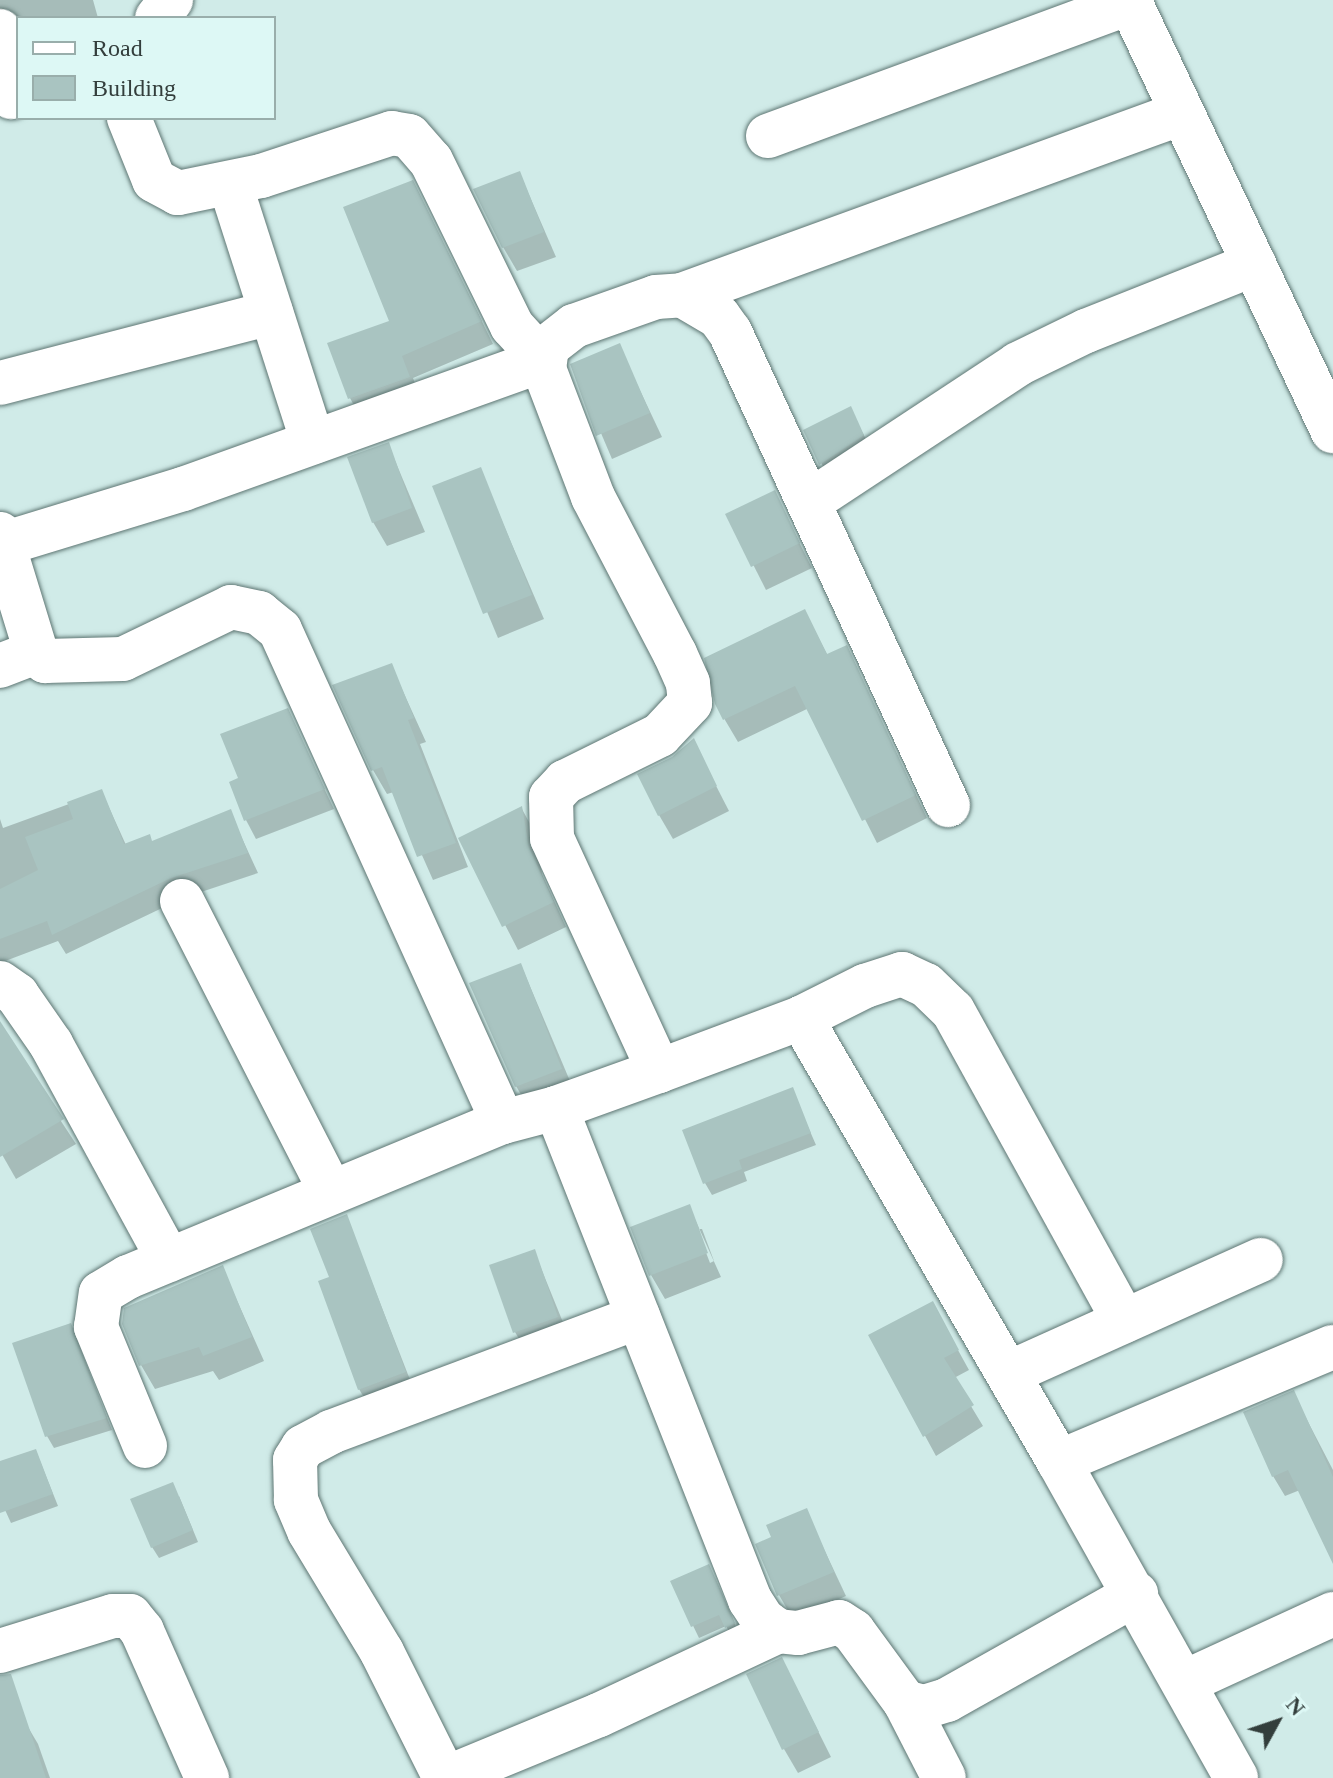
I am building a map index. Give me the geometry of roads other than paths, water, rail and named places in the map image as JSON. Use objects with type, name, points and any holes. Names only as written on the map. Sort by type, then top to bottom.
[{"type":"street","points":[[159,16],[171,0]]},
{"type":"street","points":[[768,136],[1129,2],[1179,114],[1254,264],[1318,359],[1333,431]]},
{"type":"street","points":[[0,31],[10,98]]},
{"type":"street","points":[[543,360],[547,347],[574,326],[656,297],[682,295],[1179,114]]},
{"type":"street","points":[[130,120],[144,164],[166,190],[230,184],[392,133],[409,136],[431,161],[512,326],[543,360],[593,497],[688,683],[690,703],[677,721],[565,782],[551,797],[548,818],[552,838],[659,1071]]},
{"type":"street","points":[[230,184],[313,442]]},
{"type":"street","points":[[809,502],[1018,364],[1086,331],[1254,264]]},
{"type":"street","points":[[682,295],[705,305],[730,332],[948,805]]},
{"type":"street","points":[[0,383],[271,313]]},
{"type":"street","points":[[503,1122],[280,630],[259,613],[231,607],[123,659],[18,659],[2,539],[183,489],[543,360]]},
{"type":"street","points":[[182,901],[331,1192]]},
{"type":"street","points":[[145,1446],[96,1327],[95,1309],[101,1293],[169,1260],[503,1122],[556,1108],[659,1071],[801,1018],[865,986],[902,974],[926,985],[953,1011],[1124,1321]]},
{"type":"street","points":[[0,983],[17,995],[51,1044],[169,1260]]},
{"type":"street","points":[[801,1018],[1136,1594],[1236,1778]]},
{"type":"street","points":[[556,1108],[750,1600],[763,1620],[778,1631],[798,1633],[839,1622],[853,1631],[905,1702],[944,1778]]},
{"type":"street","points":[[1009,1373],[1261,1260]]},
{"type":"street","points":[[638,1317],[331,1432],[303,1447],[295,1460],[296,1500],[309,1531],[382,1652],[445,1778],[599,1715],[778,1631]]},
{"type":"street","points":[[1059,1462],[1333,1347]]},
{"type":"street","points":[[905,1702],[924,1707],[947,1700],[1136,1594]]},
{"type":"street","points":[[1185,1682],[1333,1614]]},
{"type":"street","points":[[0,1651],[113,1616],[130,1616],[142,1631],[207,1778]]}]
